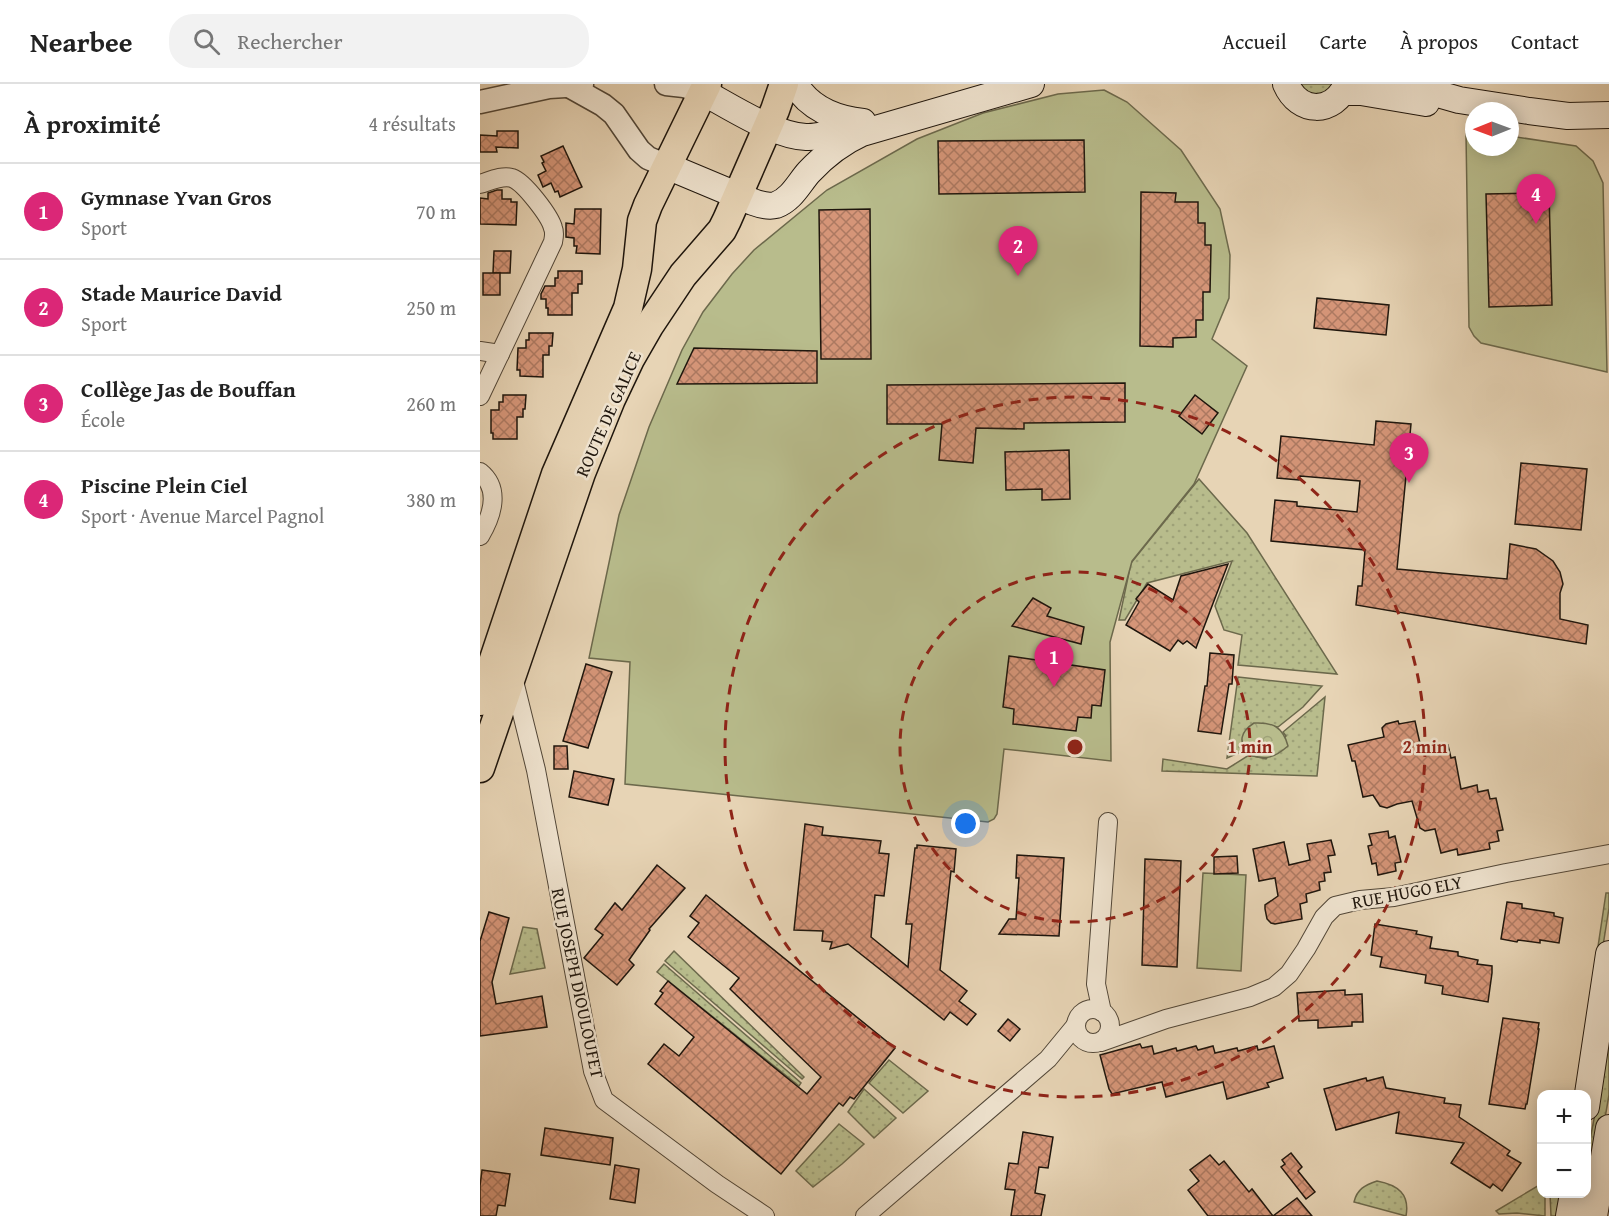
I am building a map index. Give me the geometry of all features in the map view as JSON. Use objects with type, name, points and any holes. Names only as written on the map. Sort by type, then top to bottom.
[{"type":"main road","name":"ROUTE DE GALICE","points":[[480,768],[581,473],[611,399],[649,326],[683,275],[722,230],[739,197],[784,84]]},
{"type":"main road","points":[[795,84],[802,95],[831,115],[848,121],[863,122]]},
{"type":"main road","points":[[706,88],[768,126],[805,137],[817,136],[1004,84]]},
{"type":"main road","points":[[667,166],[739,197],[765,206],[774,206],[791,195],[809,171],[836,147],[856,135],[1031,84]]},
{"type":"main road","points":[[1284,84],[1293,98],[1304,105],[1315,107],[1326,106],[1336,100],[1345,88],[1465,109]]},
{"type":"main road","points":[[1403,84],[1459,99],[1528,111],[1568,116],[1609,116]]},
{"type":"main road","name":"ROUTE DE GALICE","points":[[480,701],[556,474],[628,308],[637,269],[642,221],[706,88]]},
{"type":"main road","points":[[1519,117],[1609,127]]},
{"type":"main road","points":[[1589,1090],[1609,954]]},
{"type":"main road","points":[[1594,1216],[1609,1128]]},
{"type":"main road","points":[[1569,1216],[1572,1198]]},
{"type":"street","points":[[666,84],[706,88]]},
{"type":"street","points":[[480,102],[549,87],[578,85],[614,114],[639,150],[648,158],[667,166]]},
{"type":"street","points":[[480,184],[501,177],[519,181],[550,220],[554,233],[553,242],[480,396]]},
{"type":"street","points":[[480,351],[500,354]]},
{"type":"street","points":[[480,472],[490,485],[493,505],[489,521],[480,536]]},
{"type":"street","name":"RUE JOSEPH DIOULOUFET","points":[[512,672],[536,770],[593,1071],[604,1100],[717,1184],[765,1216]]},
{"type":"street","points":[[1093,1017],[1110,1030],[1105,1039],[1095,1043],[1081,1039],[1078,1035],[1093,1017],[1108,822]]},
{"type":"street","name":"RUE HUGO ELY","points":[[1056,1050],[1095,1043],[1142,1027],[1250,997],[1274,987],[1290,974],[1323,917],[1335,906],[1360,900],[1394,897],[1609,854]]},
{"type":"street","points":[[865,1216],[1093,1017]]},
{"type":"street","name":"RUE HUGO ELY","points":[[1093,1017],[1142,1027]]},
{"type":"green space","points":[[1292,84],[1338,84],[1319,100]]},
{"type":"green space","points":[[1104,90],[1127,102],[1181,150],[1220,209],[1230,255],[1229,298],[1212,339],[1247,366],[1194,484],[1132,561],[1110,642],[1111,761],[1004,749],[997,814],[988,822],[625,784],[630,662],[589,658],[619,515],[649,427],[682,350],[703,312],[754,250],[827,190],[917,139],[983,113],[1058,94]]},
{"type":"green space","points":[[1519,137],[1576,146],[1593,161],[1603,183],[1607,372],[1481,343],[1469,327],[1466,156],[1519,156]]},
{"type":"green space","points":[[1199,479],[1247,533],[1337,674],[1238,665],[1242,635],[1224,630],[1215,606],[1232,561],[1147,583],[1125,620],[1119,620],[1131,563]]},
{"type":"green space","points":[[1238,677],[1322,686],[1303,707],[1278,727],[1272,726],[1242,743],[1245,750],[1227,758]]},
{"type":"green space","points":[[1325,697],[1317,776],[1162,771],[1163,759],[1227,769],[1249,755],[1266,759],[1286,736],[1283,732]]},
{"type":"green space","points":[[1254,723],[1276,727],[1283,734],[1288,746],[1270,757],[1249,755],[1243,746],[1242,738],[1246,730]]},
{"type":"green space","points":[[1203,873],[1246,875],[1241,971],[1197,968]]},
{"type":"green space","points":[[1606,893],[1609,893],[1609,908],[1584,1065],[1577,1090]]},
{"type":"green space","points":[[523,927],[537,929],[545,968],[510,974]]},
{"type":"green space","points":[[674,951],[804,1077],[802,1079],[665,961]]},
{"type":"green space","points":[[664,964],[801,1083],[799,1086],[657,972]]},
{"type":"green space","points":[[1609,1026],[1609,1095],[1588,1216],[1586,1198],[1591,1198],[1591,1135],[1604,1068]]},
{"type":"green space","points":[[889,1060],[928,1091],[903,1113],[869,1083]]},
{"type":"green space","points":[[864,1089],[896,1118],[874,1138],[848,1112]]},
{"type":"green space","points":[[839,1124],[864,1144],[813,1187],[796,1171]]},
{"type":"green space","points":[[1377,1181],[1391,1185],[1401,1192],[1406,1202],[1406,1216],[1354,1202],[1362,1188]]},
{"type":"green space","points":[[1537,1186],[1537,1198],[1545,1198],[1545,1216],[1499,1214],[1496,1211]]},
{"type":"green space","points":[[1550,1198],[1566,1198],[1562,1216],[1551,1216]]},
{"type":"building","points":[[497,131],[518,131],[518,148],[496,147],[497,152],[480,152],[480,135],[497,136]]},
{"type":"building","points":[[1084,140],[1085,192],[939,194],[938,141]]},
{"type":"building","points":[[563,146],[582,187],[560,197],[551,183],[543,187],[538,175],[546,171],[541,156]]},
{"type":"building","points":[[502,190],[502,199],[517,202],[516,225],[480,224],[480,198],[488,199],[488,193]]},
{"type":"building","points":[[1141,192],[1176,193],[1175,202],[1198,202],[1198,223],[1205,223],[1205,245],[1211,245],[1210,292],[1203,292],[1203,320],[1196,320],[1196,337],[1173,338],[1173,347],[1140,346]]},
{"type":"building","points":[[1549,193],[1552,305],[1489,307],[1486,194]]},
{"type":"building","points":[[575,209],[601,209],[600,254],[576,253],[577,246],[574,246],[574,238],[566,237],[566,223],[574,224]]},
{"type":"building","points":[[870,209],[871,359],[821,359],[819,210]]},
{"type":"building","points":[[494,251],[511,251],[510,273],[493,273]]},
{"type":"building","points":[[558,271],[582,271],[582,284],[578,284],[578,293],[572,293],[572,315],[548,315],[546,299],[541,299],[545,286],[555,286]]},
{"type":"building","points":[[483,273],[500,273],[500,295],[483,295]]},
{"type":"building","points":[[1317,298],[1389,305],[1386,335],[1314,328]]},
{"type":"building","points":[[529,333],[553,333],[549,355],[543,355],[543,377],[520,376],[520,370],[517,370],[518,348],[526,348]]},
{"type":"building","points":[[694,348],[817,351],[817,383],[677,384]]},
{"type":"building","points":[[1125,383],[1125,422],[1024,423],[1024,429],[976,428],[973,463],[939,460],[942,424],[887,424],[887,385]]},
{"type":"building","points":[[503,395],[526,395],[523,417],[517,417],[517,439],[493,439],[493,433],[491,433],[491,410],[499,410],[499,402],[503,402]]},
{"type":"building","points":[[1195,395],[1218,413],[1202,434],[1179,416]]},
{"type":"building","points":[[1376,421],[1411,424],[1397,569],[1507,579],[1510,544],[1536,549],[1553,561],[1560,572],[1563,584],[1560,593],[1560,619],[1588,625],[1586,644],[1356,605],[1358,586],[1362,586],[1365,550],[1271,541],[1275,500],[1297,502],[1297,506],[1357,512],[1360,481],[1300,476],[1299,480],[1277,478],[1281,436],[1374,445]]},
{"type":"building","points":[[1069,450],[1070,499],[1042,500],[1042,489],[1006,490],[1005,452]]},
{"type":"building","points":[[1521,463],[1587,469],[1581,530],[1515,524]]},
{"type":"building","points":[[1228,564],[1196,648],[1187,641],[1183,644],[1178,640],[1170,651],[1126,625],[1139,602],[1136,599],[1148,584],[1173,600],[1181,576]]},
{"type":"building","points":[[1033,598],[1051,608],[1047,616],[1084,627],[1081,644],[1012,626]]},
{"type":"building","points":[[1210,653],[1234,655],[1232,684],[1229,684],[1221,734],[1198,731],[1205,686],[1207,686]]},
{"type":"building","points":[[1009,656],[1105,670],[1101,706],[1092,705],[1091,718],[1078,717],[1076,731],[1013,724],[1014,709],[1003,707]]},
{"type":"building","points":[[586,664],[612,672],[588,748],[563,741]]},
{"type":"building","points":[[1398,721],[1399,724],[1415,721],[1421,748],[1448,745],[1451,758],[1455,757],[1461,789],[1477,785],[1478,792],[1488,790],[1490,799],[1496,798],[1503,830],[1497,831],[1499,841],[1489,843],[1490,849],[1458,855],[1457,849],[1441,853],[1435,829],[1425,831],[1420,828],[1412,801],[1387,808],[1380,806],[1373,795],[1363,797],[1355,761],[1352,761],[1348,745],[1384,737],[1382,728],[1386,724]]},
{"type":"building","points":[[554,746],[567,746],[568,769],[554,769]]},
{"type":"building","points":[[574,771],[614,779],[608,805],[569,797]]},
{"type":"building","points":[[805,824],[823,827],[822,835],[881,841],[879,853],[889,854],[884,896],[875,895],[871,937],[908,967],[912,924],[906,924],[915,848],[917,845],[956,849],[954,872],[951,871],[940,970],[967,991],[959,1001],[976,1014],[967,1025],[950,1012],[944,1020],[848,944],[830,949],[832,942],[822,941],[823,931],[794,930]]},
{"type":"building","points":[[1388,831],[1389,838],[1395,836],[1401,862],[1395,863],[1396,871],[1378,875],[1376,863],[1372,864],[1368,846],[1372,845],[1369,834]]},
{"type":"building","points":[[1331,840],[1335,855],[1328,856],[1331,872],[1324,873],[1325,881],[1319,882],[1320,890],[1306,894],[1307,902],[1300,904],[1302,919],[1271,923],[1267,919],[1265,905],[1278,896],[1275,878],[1259,881],[1253,849],[1284,842],[1289,865],[1310,860],[1307,844]]},
{"type":"building","points":[[1017,855],[1064,858],[1059,936],[999,934],[1009,919],[1016,919],[1019,878],[1016,878]]},
{"type":"building","points":[[1237,856],[1238,873],[1214,874],[1214,857]]},
{"type":"building","points":[[1145,859],[1181,861],[1177,967],[1142,965]]},
{"type":"building","points":[[657,865],[685,888],[649,929],[629,960],[634,965],[617,985],[584,958],[603,935],[595,929],[615,903],[622,910]]},
{"type":"building","points":[[706,895],[895,1048],[854,1099],[850,1097],[843,1106],[839,1103],[781,1174],[648,1064],[664,1044],[679,1056],[694,1037],[655,1004],[663,993],[660,991],[668,981],[807,1094],[821,1077],[730,989],[739,978],[688,937],[699,923],[690,916]]},
{"type":"building","points":[[1507,902],[1522,904],[1522,908],[1554,913],[1554,916],[1563,918],[1559,943],[1540,940],[1540,943],[1518,940],[1517,942],[1501,939]]},
{"type":"building","points":[[489,912],[509,918],[492,982],[496,1004],[542,996],[547,1027],[480,1036],[480,941]]},
{"type":"building","points":[[1375,924],[1417,931],[1416,934],[1432,937],[1430,948],[1458,952],[1458,956],[1478,960],[1477,964],[1492,966],[1488,1002],[1442,994],[1443,986],[1425,983],[1426,975],[1380,967],[1382,957],[1371,955]]},
{"type":"building","points":[[1345,990],[1345,995],[1362,994],[1363,1022],[1352,1022],[1352,1026],[1318,1028],[1318,1020],[1299,1021],[1297,993]]},
{"type":"building","points":[[1503,1018],[1539,1023],[1525,1109],[1489,1104]]},
{"type":"building","points":[[1008,1019],[1020,1029],[1010,1041],[998,1031]]},
{"type":"building","points":[[1140,1044],[1142,1048],[1152,1046],[1154,1054],[1196,1046],[1198,1050],[1213,1046],[1215,1053],[1237,1048],[1238,1051],[1257,1046],[1258,1050],[1274,1046],[1283,1078],[1267,1083],[1269,1087],[1227,1099],[1223,1082],[1166,1097],[1162,1082],[1112,1094],[1100,1055]]},
{"type":"building","points":[[1383,1077],[1386,1088],[1445,1098],[1444,1103],[1461,1105],[1459,1117],[1510,1151],[1507,1155],[1521,1163],[1502,1191],[1493,1184],[1490,1188],[1451,1163],[1464,1143],[1396,1133],[1399,1112],[1336,1130],[1324,1089],[1366,1078],[1367,1081]]},
{"type":"building","points":[[545,1128],[613,1138],[610,1165],[541,1155]]},
{"type":"building","points":[[1023,1132],[1053,1137],[1048,1168],[1039,1167],[1035,1193],[1045,1195],[1041,1216],[1011,1216],[1015,1190],[1005,1189],[1009,1163],[1018,1164]]},
{"type":"building","points":[[1291,1153],[1302,1167],[1298,1171],[1315,1192],[1306,1199],[1281,1167],[1285,1164],[1282,1160]]},
{"type":"building","points":[[1210,1155],[1219,1165],[1224,1161],[1249,1192],[1252,1189],[1273,1216],[1208,1216],[1188,1190],[1199,1181],[1190,1170]]},
{"type":"building","points":[[615,1165],[639,1169],[635,1203],[610,1199]]},
{"type":"building","points":[[482,1170],[510,1174],[505,1206],[498,1205],[496,1216],[480,1216]]},
{"type":"building","points":[[1297,1198],[1312,1216],[1273,1216]]},
{"type":"place","name":"Piscine Plein Ciel","points":[[1536,224]]},
{"type":"place","name":"Stade Maurice David","points":[[1018,276]]},
{"type":"place","name":"Collège Jas de Bouffan","points":[[1409,483]]},
{"type":"place","name":"Gymnase Yvan Gros","points":[[1054,687]]}]
